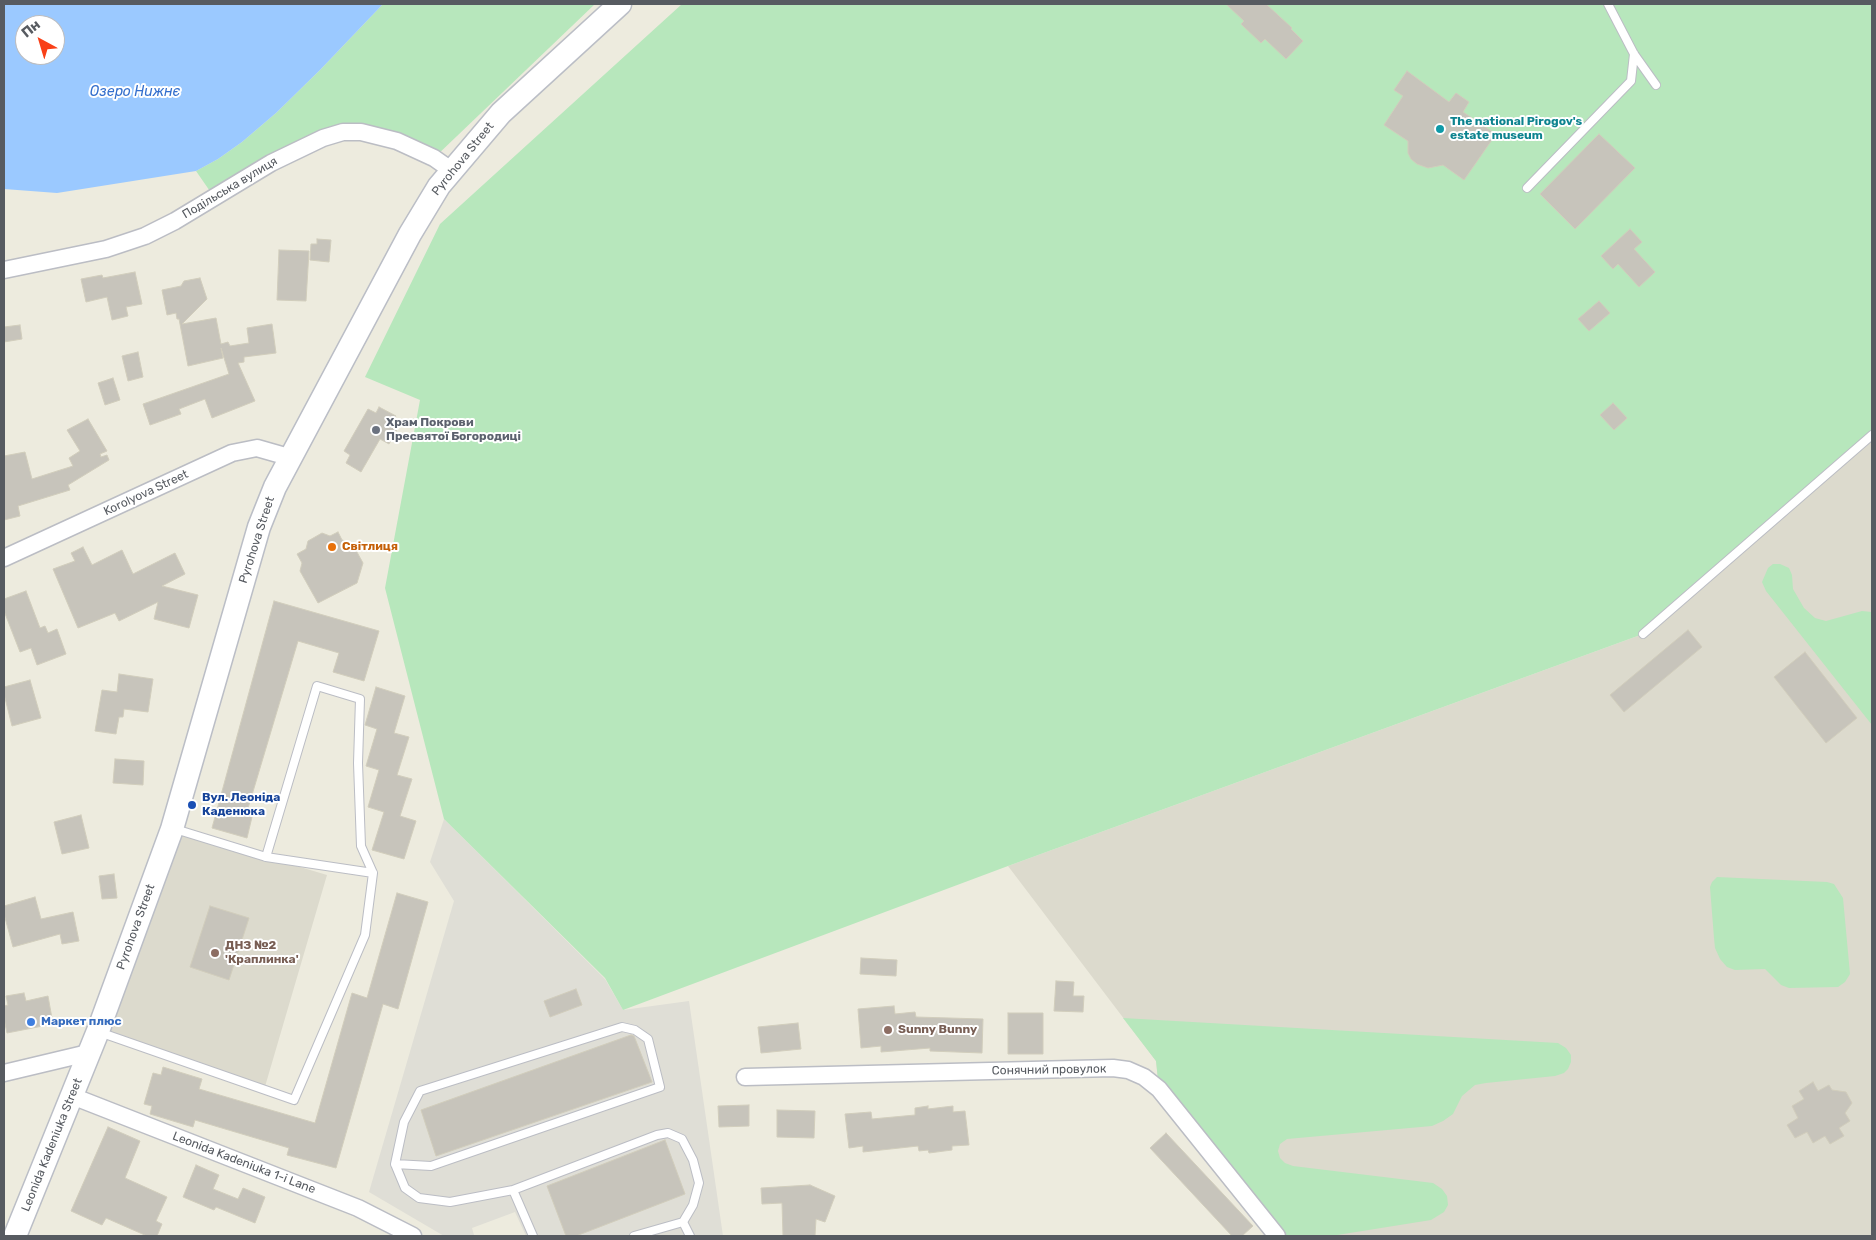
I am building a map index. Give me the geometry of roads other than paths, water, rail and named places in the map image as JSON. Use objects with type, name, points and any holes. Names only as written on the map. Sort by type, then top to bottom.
[{"type":"street","name":"Pyrohova Street","points":[[88,1053],[98,1031],[172,828],[259,527],[270,498],[410,234],[451,170],[501,114],[620,4]]},
{"type":"street","name":"Подільська вулиця","points":[[4,270],[106,249],[145,236],[175,221],[271,163],[323,138],[342,132],[361,132],[397,141],[434,158],[451,170]]},
{"type":"street","name":"Korolyova Street","points":[[4,558],[232,453],[257,448],[292,458]]},
{"type":"street","points":[[4,1073],[88,1053]]},
{"type":"street","name":"Leonida Kadeniuka Street","points":[[15,1236],[88,1053]]},
{"type":"street","name":"Сонячний провулок","points":[[745,1078],[1113,1068],[1128,1070],[1144,1077],[1160,1089],[1278,1236]]},
{"type":"street","name":"Leonida Kadeniuka 1-i Lane","points":[[72,1096],[358,1208],[414,1236]]},
{"type":"lane","points":[[1608,4],[1634,54],[1656,85]]},
{"type":"lane","points":[[1527,188],[1631,81],[1634,54]]},
{"type":"lane","points":[[1643,634],[1872,435]]},
{"type":"lane","points":[[98,1031],[294,1100],[365,935],[373,873],[362,846],[358,764],[360,698],[317,686],[266,857]]},
{"type":"lane","points":[[172,828],[266,857],[373,873]]},
{"type":"lane","points":[[395,1164],[431,1166],[660,1087],[648,1039],[635,1030],[622,1027],[420,1091],[404,1122],[395,1164],[405,1188],[419,1198],[450,1202],[513,1190],[657,1135],[668,1133],[682,1139],[694,1160],[698,1183],[693,1205],[683,1222],[634,1236]]},
{"type":"lane","points":[[513,1190],[533,1236]]},
{"type":"lane","points":[[683,1222],[690,1236]]},
{"type":"water","name":"Озеро Нижнє","points":[[4,4],[383,4],[276,113],[242,142],[218,159],[196,171],[57,193],[4,189]]},
{"type":"place","name":"The national Pirogov's estate museum","points":[[1440,129]]},
{"type":"place","name":"Храм Покрови Пресвятої Богородиці","points":[[376,430]]},
{"type":"place","name":"Світлиця","points":[[332,547]]},
{"type":"place","name":"Вул. Леоніда Каденюка","points":[[192,805]]},
{"type":"place","name":"ДНЗ №2 'Краплинка'","points":[[215,953]]},
{"type":"place","name":"Маркет плюс","points":[[31,1022]]},
{"type":"place","name":"Sunny Bunny","points":[[888,1030]]}]
